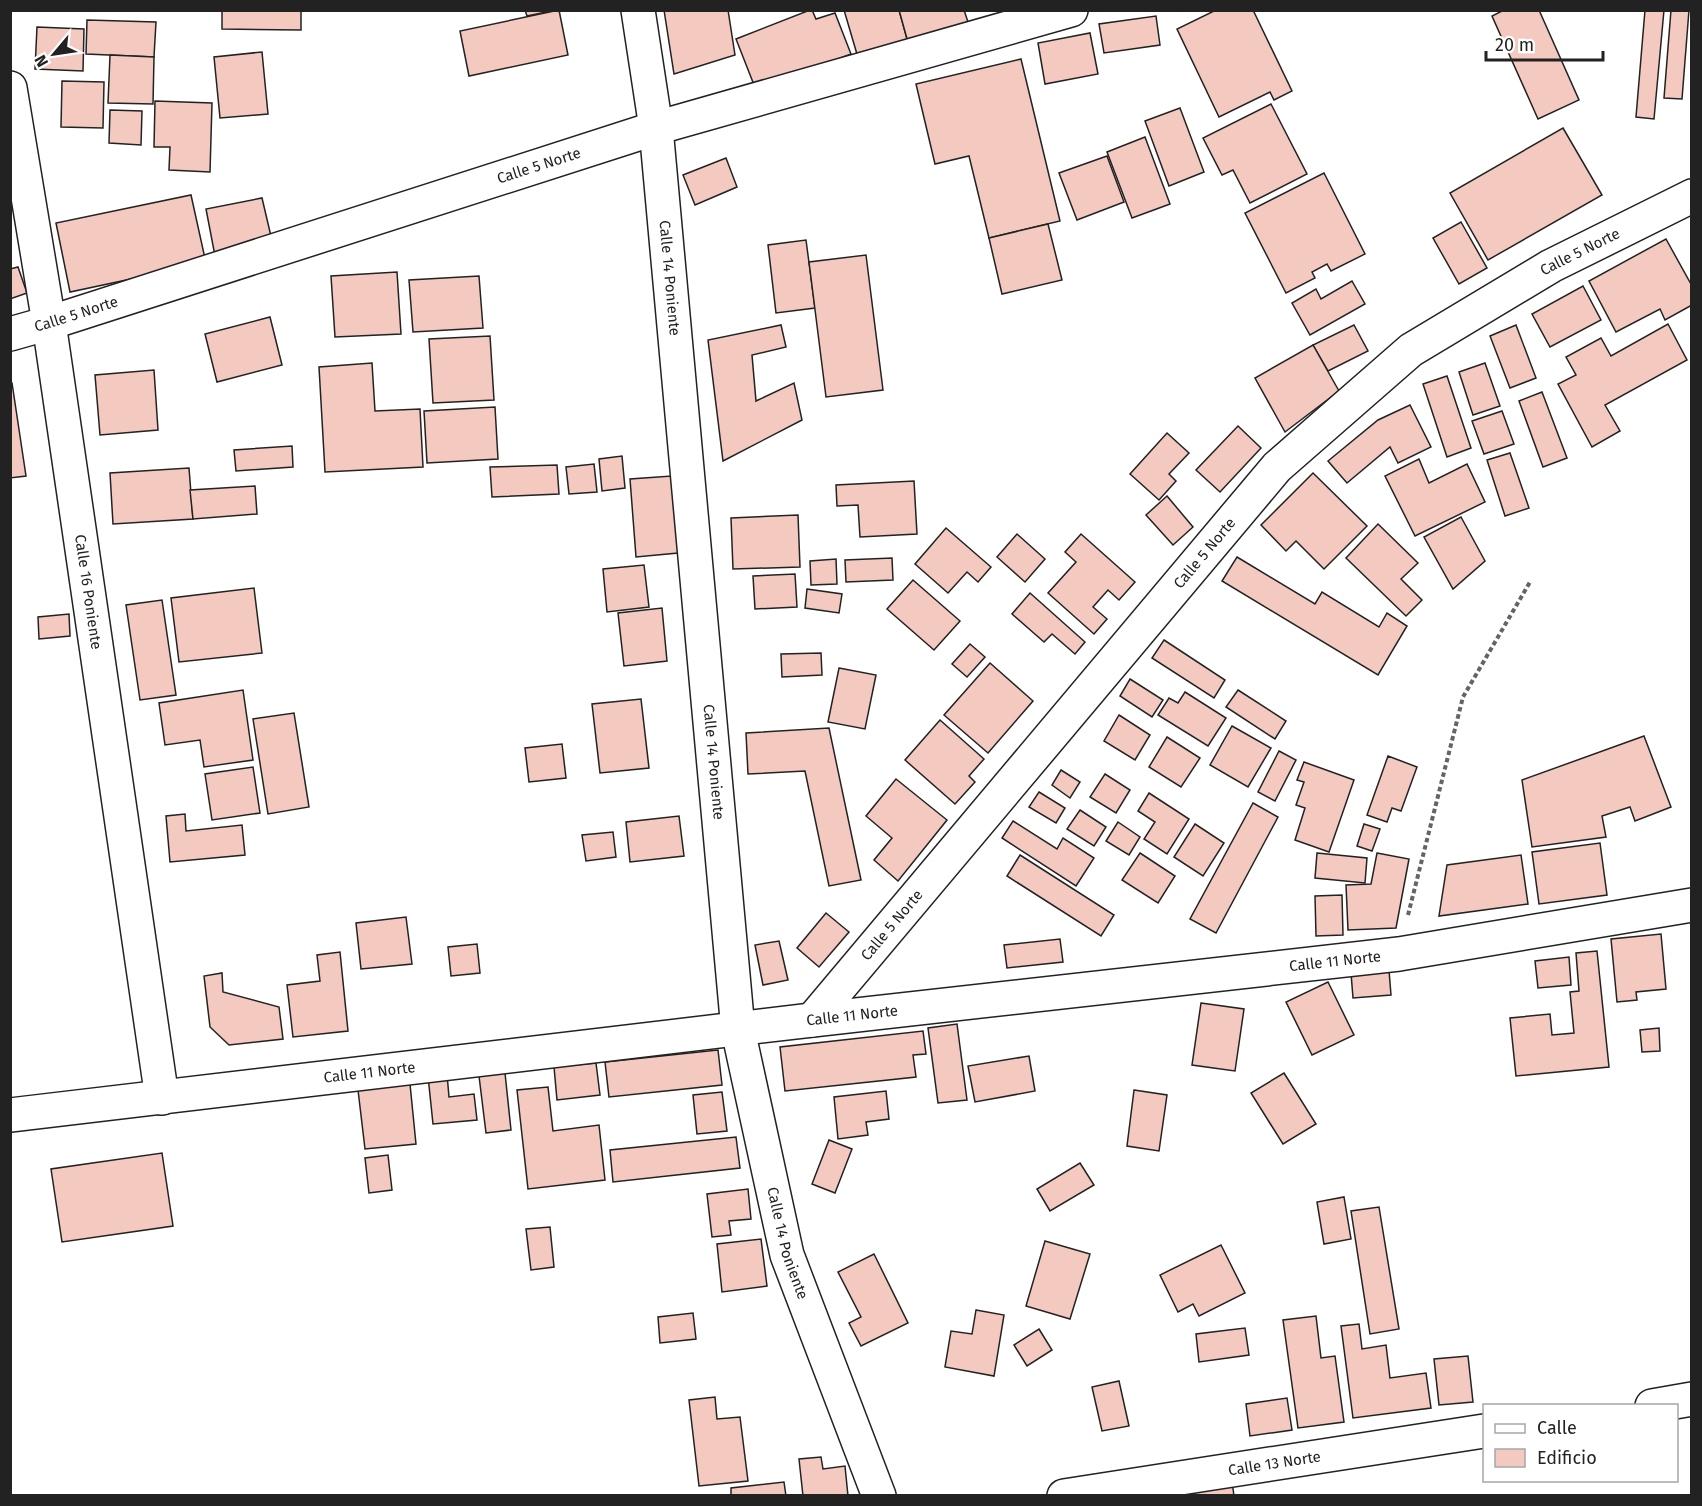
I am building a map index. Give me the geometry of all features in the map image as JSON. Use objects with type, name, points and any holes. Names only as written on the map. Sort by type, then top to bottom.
[{"type":"street","name":"Calle 14 Poniente","points":[[639,10],[656,128],[738,1030],[787,1256],[879,1496]]},
{"type":"street","name":"Calle 5 Norte","points":[[10,334],[656,128],[1071,10]]},
{"type":"street","name":"Calle 16 Poniente","points":[[10,88],[49,323],[162,1098]]},
{"type":"street","name":"Calle 5 Norte","points":[[812,1020],[1277,467],[1411,350],[1551,266],[1692,196]]},
{"type":"street","name":"Calle 11 Norte","points":[[10,1115],[812,1020],[1399,954],[1692,905]]},
{"type":"street","points":[[1665,1404],[1692,1400]]},
{"type":"street","name":"Calle 13 Norte","points":[[1064,1496],[1483,1431]]},
{"type":"path","points":[[1399,954],[1463,697],[1530,582]]},
{"type":"building","points":[[222,10],[301,10],[301,30],[222,29]]},
{"type":"building","points":[[525,10],[556,10],[527,16]]},
{"type":"building","points":[[559,10],[568,55],[469,76],[460,31]]},
{"type":"building","points":[[664,10],[728,10],[735,55],[674,74]]},
{"type":"building","points":[[810,10],[816,19],[835,13],[851,54],[756,90],[736,39]]},
{"type":"building","points":[[844,10],[899,10],[909,46],[859,61]]},
{"type":"building","points":[[899,10],[964,10],[970,28],[909,46]]},
{"type":"building","points":[[1216,10],[1253,10],[1292,91],[1274,100],[1270,92],[1219,117],[1177,29]]},
{"type":"building","points":[[1504,10],[1539,10],[1579,100],[1538,119],[1492,16]]},
{"type":"building","points":[[1645,10],[1664,10],[1654,119],[1636,117]]},
{"type":"building","points":[[1671,10],[1689,10],[1682,99],[1664,98]]},
{"type":"building","points":[[1156,16],[1160,45],[1104,53],[1099,24]]},
{"type":"building","points":[[87,20],[156,22],[154,57],[86,54]]},
{"type":"building","points":[[37,27],[84,29],[83,71],[35,69]]},
{"type":"building","points":[[1090,33],[1098,74],[1045,84],[1038,43]]},
{"type":"building","points":[[262,52],[268,114],[220,118],[214,57]]},
{"type":"building","points":[[110,55],[154,57],[153,104],[108,103]]},
{"type":"building","points":[[1021,59],[1060,221],[989,238],[969,156],[935,164],[916,84]]},
{"type":"building","points":[[62,81],[104,82],[103,128],[61,127]]},
{"type":"building","points":[[155,101],[212,103],[210,172],[169,170],[170,147],[154,147]]},
{"type":"building","points":[[1271,104],[1307,174],[1250,203],[1233,170],[1222,175],[1203,138]]},
{"type":"building","points":[[1180,108],[1204,172],[1169,186],[1145,121]]},
{"type":"building","points":[[110,110],[142,111],[141,145],[109,143]]},
{"type":"building","points":[[1563,128],[1602,195],[1488,260],[1450,193]]},
{"type":"building","points":[[1145,137],[1170,204],[1132,218],[1107,152]]},
{"type":"building","points":[[1107,156],[1124,202],[1077,220],[1059,173]]},
{"type":"building","points":[[726,158],[737,187],[695,205],[683,175]]},
{"type":"building","points":[[1324,173],[1365,254],[1331,271],[1327,264],[1312,272],[1315,278],[1286,293],[1245,213]]},
{"type":"building","points":[[191,195],[206,263],[70,292],[56,223]]},
{"type":"building","points":[[262,198],[274,249],[216,261],[206,209]]},
{"type":"building","points":[[1461,222],[1487,268],[1459,284],[1433,238]]},
{"type":"building","points":[[1048,224],[1062,280],[1002,294],[989,238]]},
{"type":"building","points":[[1666,239],[1692,286],[1692,305],[1665,320],[1660,309],[1616,332],[1589,281]]},
{"type":"building","points":[[806,240],[815,308],[776,313],[768,245]]},
{"type":"building","points":[[866,255],[883,390],[826,397],[809,262]]},
{"type":"building","points":[[18,267],[27,293],[10,299],[10,269]]},
{"type":"building","points":[[397,272],[401,334],[335,337],[331,276]]},
{"type":"building","points":[[479,276],[483,328],[413,332],[409,280]]},
{"type":"building","points":[[1352,281],[1365,304],[1310,335],[1292,303],[1316,289],[1321,299]]},
{"type":"building","points":[[1583,286],[1601,320],[1550,347],[1532,314]]},
{"type":"building","points":[[270,317],[282,365],[217,382],[205,334]]},
{"type":"building","points":[[1668,324],[1687,360],[1605,405],[1620,431],[1592,447],[1558,384],[1576,375],[1566,357],[1601,338],[1611,356]]},
{"type":"building","points":[[781,325],[786,347],[752,355],[756,401],[794,383],[802,420],[723,461],[708,340]]},
{"type":"building","points":[[1354,325],[1368,351],[1328,371],[1313,345]]},
{"type":"building","points":[[1516,325],[1536,378],[1510,388],[1490,336]]},
{"type":"building","points":[[490,336],[494,400],[433,403],[429,339]]},
{"type":"building","points":[[1313,345],[1339,391],[1285,432],[1255,378]]},
{"type":"building","points":[[372,363],[375,411],[420,409],[423,467],[325,472],[319,367]]},
{"type":"building","points":[[1485,363],[1500,406],[1473,415],[1459,372]]},
{"type":"building","points":[[154,370],[158,430],[100,435],[95,375]]},
{"type":"building","points":[[1447,376],[1471,448],[1447,457],[1423,384]]},
{"type":"building","points":[[10,383],[12,383],[26,476],[10,478]]},
{"type":"building","points":[[1542,392],[1567,458],[1543,467],[1519,401]]},
{"type":"building","points":[[1410,405],[1431,447],[1398,463],[1390,447],[1347,483],[1328,461],[1378,420]]},
{"type":"building","points":[[495,407],[498,459],[427,463],[424,411]]},
{"type":"building","points":[[1502,411],[1514,444],[1484,454],[1472,421]]},
{"type":"building","points":[[1238,426],[1261,448],[1220,492],[1196,470]]},
{"type":"building","points":[[1167,433],[1189,453],[1169,474],[1176,481],[1159,500],[1130,474]]},
{"type":"building","points":[[292,446],[293,467],[236,471],[234,450]]},
{"type":"building","points":[[1510,453],[1529,508],[1505,516],[1487,460]]},
{"type":"building","points":[[622,456],[625,488],[602,491],[599,459]]},
{"type":"building","points":[[1419,459],[1429,483],[1467,464],[1485,502],[1415,536],[1385,476]]},
{"type":"building","points":[[594,464],[597,492],[569,494],[566,467]]},
{"type":"building","points":[[557,465],[559,494],[492,497],[490,467]]},
{"type":"building","points":[[189,468],[193,519],[113,524],[110,473]]},
{"type":"building","points":[[1313,473],[1367,526],[1324,569],[1296,541],[1286,551],[1261,525]]},
{"type":"building","points":[[672,476],[678,553],[636,557],[630,479]]},
{"type":"building","points":[[914,481],[917,534],[860,537],[858,505],[837,506],[836,485]]},
{"type":"building","points":[[255,486],[257,514],[193,519],[190,490]]},
{"type":"building","points":[[1167,496],[1193,527],[1173,545],[1146,515]]},
{"type":"building","points":[[798,515],[800,567],[733,569],[731,518]]},
{"type":"building","points":[[1461,517],[1485,561],[1453,589],[1424,537]]},
{"type":"building","points":[[1378,524],[1418,563],[1401,579],[1422,600],[1406,616],[1346,558]]},
{"type":"building","points":[[946,528],[991,567],[978,582],[967,572],[948,593],[915,564]]},
{"type":"building","points":[[1017,534],[1045,559],[1025,582],[997,557]]},
{"type":"building","points":[[1081,534],[1135,582],[1119,600],[1108,590],[1093,607],[1107,619],[1094,634],[1048,593],[1076,562],[1065,552]]},
{"type":"building","points":[[1237,557],[1315,604],[1322,592],[1379,627],[1387,613],[1407,626],[1378,675],[1222,581]]},
{"type":"building","points":[[892,558],[893,580],[846,582],[845,560]]},
{"type":"building","points":[[836,559],[837,584],[811,585],[810,561]]},
{"type":"building","points":[[644,565],[649,607],[607,612],[603,569]]},
{"type":"building","points":[[795,574],[797,607],[755,609],[753,576]]},
{"type":"building","points":[[913,580],[960,621],[934,650],[887,609]]},
{"type":"building","points":[[254,588],[262,653],[179,662],[171,598]]},
{"type":"building","points":[[807,589],[842,594],[839,613],[805,608]]},
{"type":"building","points":[[1030,593],[1085,642],[1075,654],[1052,634],[1044,642],[1012,614]]},
{"type":"building","points":[[162,600],[176,695],[140,700],[126,605]]},
{"type":"building","points":[[662,608],[667,661],[624,666],[618,613]]},
{"type":"building","points":[[69,614],[70,636],[39,639],[38,617]]},
{"type":"building","points":[[1164,640],[1225,680],[1214,698],[1152,658]]},
{"type":"building","points":[[970,644],[985,657],[967,677],[952,664]]},
{"type":"building","points":[[821,653],[822,675],[782,677],[781,654]]},
{"type":"building","points":[[990,663],[1033,701],[988,753],[944,715]]},
{"type":"building","points":[[839,668],[876,675],[865,729],[828,722]]},
{"type":"building","points":[[1130,679],[1163,700],[1152,717],[1120,696]]},
{"type":"building","points":[[243,690],[253,760],[204,767],[200,740],[165,745],[159,703]]},
{"type":"building","points":[[1238,690],[1286,721],[1275,739],[1226,707]]},
{"type":"building","points":[[1185,692],[1226,718],[1208,746],[1158,715],[1169,698],[1178,703]]},
{"type":"building","points":[[641,699],[649,768],[600,773],[592,704]]},
{"type":"building","points":[[294,713],[309,807],[268,814],[253,719]]},
{"type":"building","points":[[1119,715],[1150,735],[1135,760],[1104,741]]},
{"type":"building","points":[[940,720],[984,759],[969,776],[975,782],[955,804],[905,760]]},
{"type":"building","points":[[1232,726],[1271,748],[1248,787],[1210,765]]},
{"type":"building","points":[[829,728],[861,880],[829,886],[805,771],[748,774],[746,733]]},
{"type":"building","points":[[1644,736],[1671,807],[1635,821],[1630,807],[1602,816],[1606,837],[1532,847],[1522,780]]},
{"type":"building","points":[[1167,737],[1200,758],[1181,787],[1149,767]]},
{"type":"building","points":[[562,744],[566,778],[529,782],[525,748]]},
{"type":"building","points":[[1279,751],[1296,760],[1275,801],[1258,792]]},
{"type":"building","points":[[1388,756],[1417,767],[1401,811],[1392,808],[1387,822],[1367,815]]},
{"type":"building","points":[[1304,762],[1354,780],[1329,852],[1295,840],[1305,808],[1296,805],[1304,782],[1297,780]]},
{"type":"building","points":[[253,767],[260,813],[212,820],[205,774]]},
{"type":"building","points":[[1061,770],[1080,782],[1070,798],[1052,785]]},
{"type":"building","points":[[1105,774],[1130,790],[1116,813],[1090,797]]},
{"type":"building","points":[[896,779],[947,820],[898,881],[874,860],[892,838],[866,816]]},
{"type":"building","points":[[1039,792],[1065,808],[1056,823],[1029,807]]},
{"type":"building","points":[[1149,793],[1189,819],[1167,854],[1144,839],[1155,822],[1138,811]]},
{"type":"building","points":[[1253,803],[1278,817],[1216,933],[1190,919]]},
{"type":"building","points":[[1080,810],[1106,827],[1094,846],[1067,829]]},
{"type":"building","points":[[185,814],[186,831],[242,825],[245,855],[170,862],[166,816]]},
{"type":"building","points":[[679,816],[684,856],[630,862],[626,822]]},
{"type":"building","points":[[1013,821],[1057,849],[1063,838],[1094,858],[1076,886],[1002,838]]},
{"type":"building","points":[[1118,822],[1140,837],[1129,855],[1106,841]]},
{"type":"building","points":[[1195,824],[1224,843],[1203,876],[1174,857]]},
{"type":"building","points":[[1364,824],[1380,829],[1372,851],[1357,846]]},
{"type":"building","points":[[613,832],[616,857],[586,861],[582,835]]},
{"type":"building","points":[[1600,843],[1607,895],[1539,904],[1532,852]]},
{"type":"building","points":[[1140,853],[1175,876],[1158,903],[1122,880]]},
{"type":"building","points":[[1317,853],[1367,858],[1365,883],[1315,878]]},
{"type":"building","points":[[1377,853],[1409,859],[1396,928],[1348,930],[1346,885],[1371,884]]},
{"type":"building","points":[[1020,855],[1114,915],[1101,936],[1007,876]]},
{"type":"building","points":[[1521,855],[1528,904],[1439,916],[1447,865]]},
{"type":"building","points":[[1342,895],[1343,935],[1316,936],[1315,896]]},
{"type":"building","points":[[826,913],[849,932],[819,967],[797,948]]},
{"type":"building","points":[[406,917],[412,964],[361,969],[356,923]]},
{"type":"building","points":[[1661,934],[1666,989],[1636,992],[1637,1000],[1617,1002],[1611,939]]},
{"type":"building","points":[[1060,939],[1063,962],[1007,968],[1004,945]]},
{"type":"building","points":[[779,941],[788,980],[763,985],[755,945]]},
{"type":"building","points":[[477,944],[480,973],[451,976],[448,947]]},
{"type":"building","points":[[1597,951],[1609,1067],[1516,1076],[1510,1018],[1550,1014],[1552,1035],[1574,1033],[1570,992],[1579,991],[1576,953]]},
{"type":"building","points":[[340,952],[348,1031],[293,1037],[287,985],[320,981],[317,955]]},
{"type":"building","points":[[1569,957],[1571,985],[1538,988],[1535,961]]},
{"type":"building","points":[[1389,970],[1391,995],[1353,998],[1351,973]]},
{"type":"building","points":[[222,973],[223,992],[279,1007],[283,1039],[229,1045],[210,1027],[204,976]]},
{"type":"building","points":[[1328,982],[1354,1035],[1312,1055],[1286,1002]]},
{"type":"building","points":[[1201,1003],[1244,1009],[1235,1071],[1192,1065]]},
{"type":"building","points":[[957,1024],[967,1100],[938,1103],[928,1028]]},
{"type":"building","points":[[1659,1028],[1660,1051],[1642,1052],[1640,1030]]},
{"type":"building","points":[[923,1031],[926,1054],[913,1055],[916,1077],[785,1091],[780,1047]]},
{"type":"building","points":[[718,1050],[722,1085],[609,1097],[605,1062]]},
{"type":"building","points":[[1029,1056],[1035,1091],[975,1102],[968,1066]]},
{"type":"building","points":[[596,1063],[600,1095],[557,1100],[554,1067]]},
{"type":"building","points":[[505,1073],[511,1130],[486,1133],[479,1076]]},
{"type":"building","points":[[1284,1073],[1316,1124],[1283,1144],[1251,1093]]},
{"type":"building","points":[[447,1074],[449,1097],[474,1094],[477,1120],[433,1124],[428,1076]]},
{"type":"building","points":[[410,1084],[416,1144],[365,1149],[358,1090]]},
{"type":"building","points":[[548,1087],[553,1131],[599,1125],[605,1180],[528,1189],[517,1090]]},
{"type":"building","points":[[1134,1090],[1167,1095],[1159,1151],[1127,1146]]},
{"type":"building","points":[[886,1091],[889,1119],[866,1122],[868,1135],[838,1139],[834,1097]]},
{"type":"building","points":[[722,1092],[727,1131],[697,1134],[693,1095]]},
{"type":"building","points":[[736,1137],[740,1168],[613,1182],[610,1150]]},
{"type":"building","points":[[829,1140],[852,1149],[835,1193],[812,1184]]},
{"type":"building","points":[[162,1153],[173,1226],[62,1242],[51,1169]]},
{"type":"building","points":[[388,1155],[392,1190],[369,1193],[365,1158]]},
{"type":"building","points":[[1080,1163],[1094,1185],[1050,1211],[1037,1189]]},
{"type":"building","points":[[748,1189],[751,1219],[729,1221],[731,1235],[712,1237],[707,1194]]},
{"type":"building","points":[[1344,1197],[1351,1239],[1324,1244],[1317,1202]]},
{"type":"building","points":[[1379,1207],[1399,1329],[1370,1334],[1351,1211]]},
{"type":"building","points":[[550,1227],[554,1267],[531,1270],[526,1229]]},
{"type":"building","points":[[761,1239],[767,1286],[722,1292],[717,1244]]},
{"type":"building","points":[[1045,1241],[1090,1254],[1070,1319],[1026,1306]]},
{"type":"building","points":[[1221,1245],[1245,1293],[1199,1316],[1193,1304],[1178,1312],[1160,1275]]},
{"type":"building","points":[[874,1254],[908,1323],[861,1346],[849,1323],[861,1317],[838,1272]]},
{"type":"building","points":[[976,1310],[1004,1315],[994,1376],[945,1367],[951,1331],[972,1334]]},
{"type":"building","points":[[693,1313],[696,1339],[660,1343],[658,1317]]},
{"type":"building","points":[[1316,1316],[1321,1358],[1335,1356],[1344,1422],[1298,1428],[1283,1320]]},
{"type":"building","points":[[1359,1324],[1362,1349],[1386,1345],[1390,1378],[1426,1373],[1431,1408],[1353,1418],[1341,1326]]},
{"type":"building","points":[[1245,1328],[1249,1355],[1199,1362],[1196,1334]]},
{"type":"building","points":[[1039,1329],[1052,1350],[1027,1366],[1014,1345]]},
{"type":"building","points":[[1468,1356],[1473,1402],[1439,1405],[1434,1359]]},
{"type":"building","points":[[1119,1381],[1129,1426],[1102,1431],[1092,1387]]},
{"type":"building","points":[[715,1397],[717,1419],[740,1417],[748,1481],[699,1486],[689,1400]]},
{"type":"building","points":[[1287,1398],[1292,1430],[1250,1436],[1246,1404]]},
{"type":"building","points":[[821,1457],[823,1469],[845,1466],[848,1496],[803,1496],[799,1459]]},
{"type":"building","points":[[1231,1474],[1234,1496],[1193,1496],[1191,1479]]},
{"type":"building","points":[[784,1482],[786,1496],[731,1496],[731,1488]]}]
